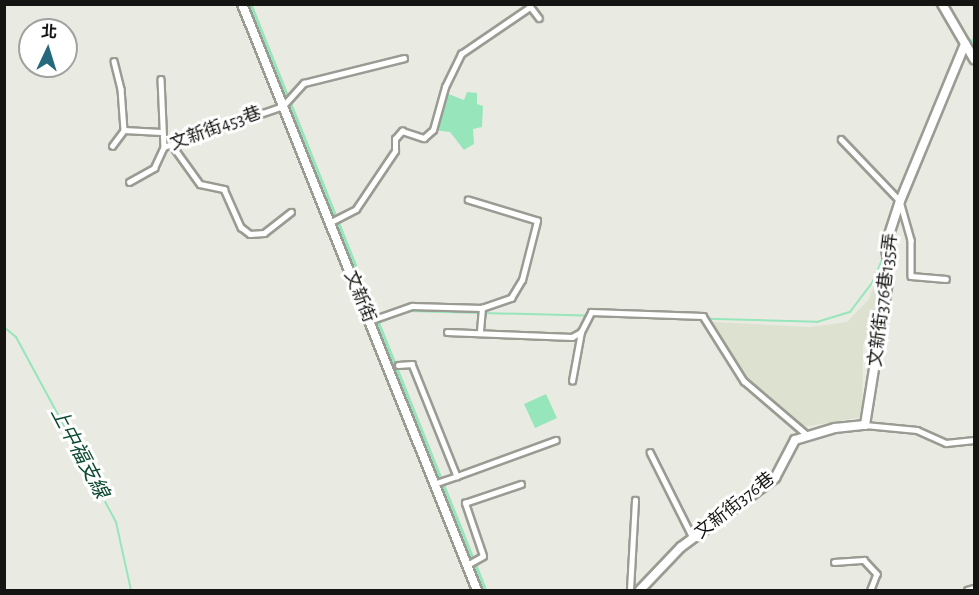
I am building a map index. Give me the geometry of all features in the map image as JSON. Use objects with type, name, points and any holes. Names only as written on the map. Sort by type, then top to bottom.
[{"type":"street","name":"文新街","points":[[242,4],[330,222],[374,318],[477,591]]},
{"type":"street","points":[[942,4],[970,52]]},
{"type":"street","name":"文新街376巷135弄","points":[[865,425],[890,276],[887,248],[901,203],[970,52]]},
{"type":"street","points":[[806,434],[865,425]]},
{"type":"street","name":"文新街376巷","points":[[640,591],[693,538],[775,478],[795,440],[806,434]]},
{"type":"lane","points":[[330,222],[350,212],[394,151],[395,139],[402,131],[424,138],[433,130],[445,87],[461,54],[530,6],[539,18]]},
{"type":"lane","name":"文新街453巷","points":[[129,182],[154,168],[164,147],[225,123],[284,104],[293,98],[304,83],[404,58]]},
{"type":"lane","points":[[112,146],[124,130],[121,89],[114,61]]},
{"type":"lane","points":[[160,79],[161,132],[164,147]]},
{"type":"lane","points":[[124,130],[161,132]]},
{"type":"lane","points":[[841,139],[901,203],[911,240],[912,276],[946,279]]},
{"type":"lane","points":[[172,145],[200,184],[224,189],[241,227],[250,234],[264,233],[291,212]]},
{"type":"lane","points":[[374,318],[412,306],[482,309],[511,298],[522,280],[537,221],[468,200]]},
{"type":"lane","points":[[480,331],[482,309]]},
{"type":"lane","points":[[572,381],[581,332],[587,316],[703,316],[744,381],[806,434]]},
{"type":"lane","points":[[447,332],[480,331],[572,337],[581,332]]},
{"type":"lane","points":[[398,365],[412,364],[457,476]]},
{"type":"lane","points":[[865,425],[917,430],[946,443],[975,440]]},
{"type":"lane","points":[[436,483],[556,440]]},
{"type":"lane","points":[[650,452],[693,538]]},
{"type":"lane","points":[[468,565],[483,556],[465,503],[521,484]]},
{"type":"lane","points":[[630,591],[635,500]]},
{"type":"lane","points":[[834,562],[864,560],[877,574],[871,591]]},
{"type":"lane","points":[[967,591],[975,588]]},
{"type":"shaded area","points":[[443,92],[464,100],[467,92],[477,93],[477,104],[483,106],[482,127],[473,129],[474,144],[464,150],[450,132],[433,130]]},
{"type":"shaded area","points":[[883,267],[885,284],[863,346],[862,417],[803,427],[763,390],[744,381],[713,322],[811,327],[847,322],[868,300]]},
{"type":"shaded area","points":[[546,394],[557,418],[535,428],[524,404]]},
{"type":"waterway","points":[[248,4],[483,590]]},
{"type":"waterway","points":[[969,47],[974,38]]},
{"type":"waterway","points":[[903,208],[967,52]]},
{"type":"waterway","points":[[896,224],[901,213]]},
{"type":"waterway","points":[[376,324],[408,311],[817,322],[850,312],[873,281],[884,255]]},
{"type":"waterway","name":"上中福支線","points":[[4,327],[16,337],[116,522],[131,590]]}]
